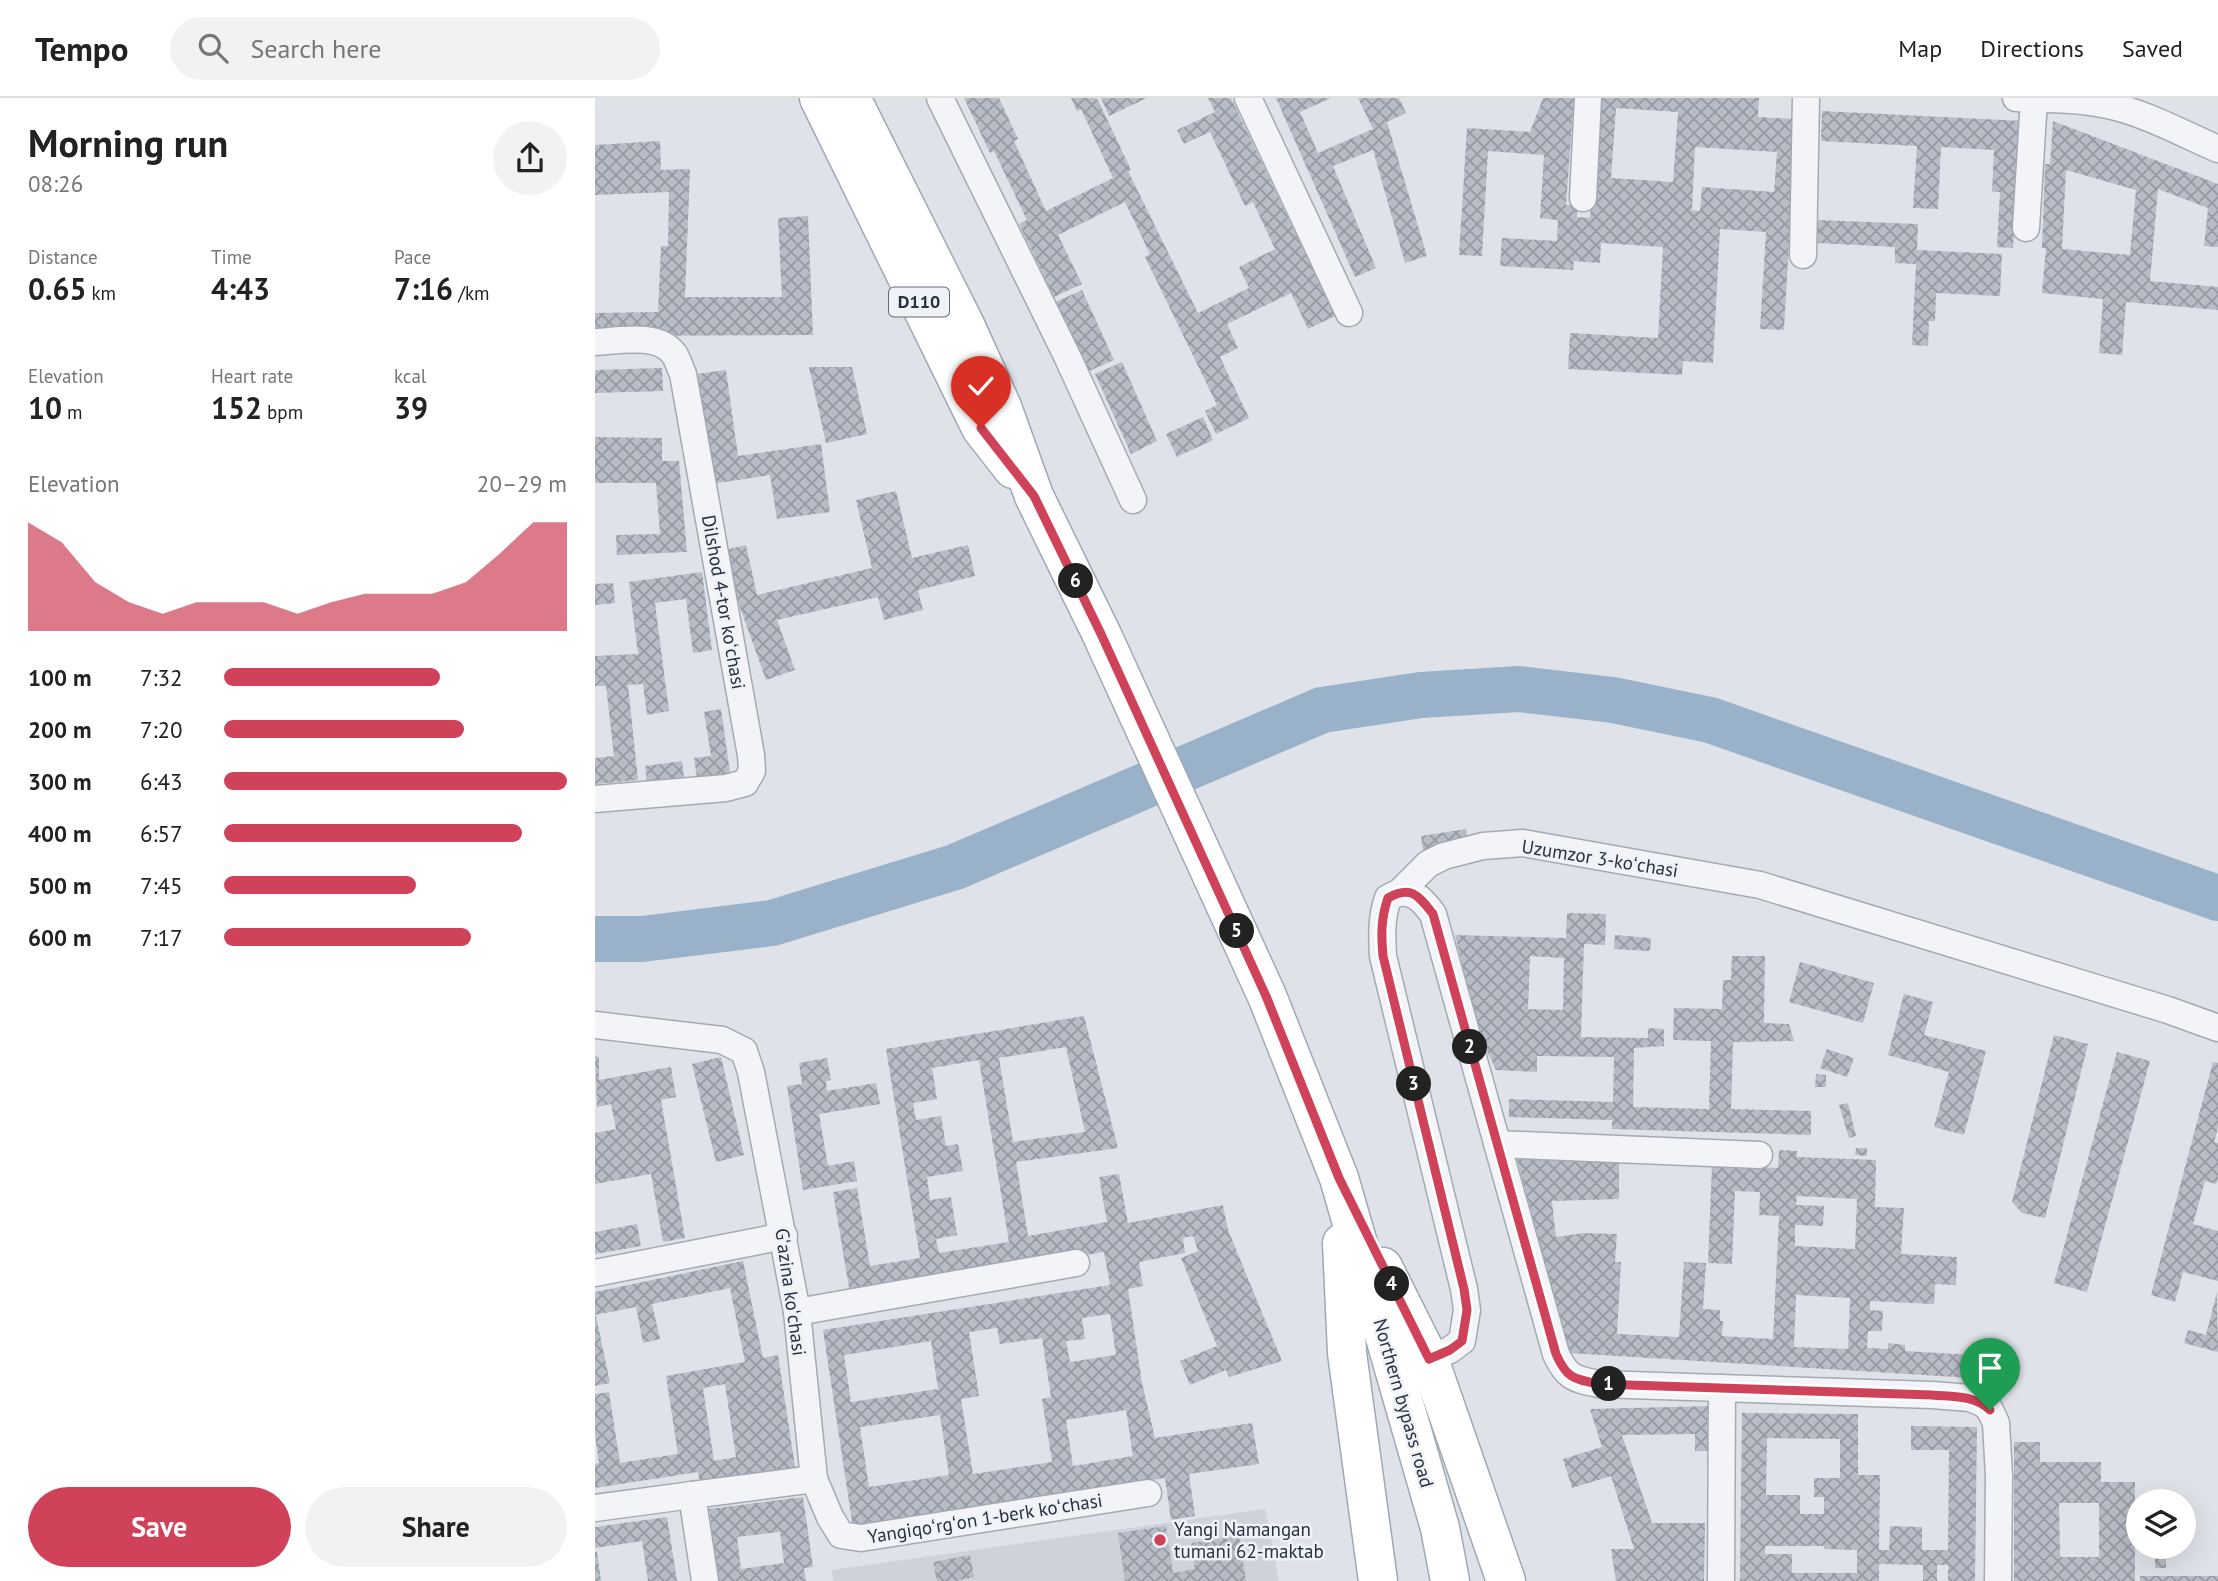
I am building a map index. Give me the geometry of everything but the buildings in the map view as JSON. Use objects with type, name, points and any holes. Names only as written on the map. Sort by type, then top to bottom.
[{"type":"main road","name":"Northern bypass road","points":[[819,98],[981,428],[1034,496]]},
{"type":"main road","name":"Northern bypass road","points":[[851,98],[966,327],[1002,407],[1034,496],[1101,634],[1266,996],[1339,1178],[1440,1528],[1450,1581]]},
{"type":"main road","points":[[1339,1178],[1429,1359],[1506,1581]]},
{"type":"main road","points":[[1339,1178],[1347,1353],[1378,1581]]},
{"type":"street","points":[[940,98],[1067,356],[1133,499]]},
{"type":"street","points":[[1248,98],[1349,313]]},
{"type":"street","points":[[1583,198],[1588,98]]},
{"type":"street","points":[[1803,255],[1806,98]]},
{"type":"street","points":[[2016,98],[2058,98],[2102,104],[2129,111],[2218,149]]},
{"type":"street","points":[[2026,228],[2034,99]]},
{"type":"street","name":"Dilshod 4-tor koʻchasi","points":[[595,342],[640,340],[661,343],[674,353],[683,374],[752,771],[745,783],[726,788],[595,799]]},
{"type":"street","name":"Uzumzor 3-koʻchasi","points":[[1429,1359],[1450,1350],[1462,1341],[1467,1310],[1383,956],[1381,924],[1388,898],[1400,891],[1429,864],[1444,856],[1483,846],[1523,843],[1760,885],[2168,1010],[2218,1028]]},
{"type":"street","points":[[1400,891],[1421,898],[1433,914],[1556,1354],[1563,1370],[1578,1380],[1599,1384],[1932,1395],[1970,1398],[1984,1404],[1996,1423],[1999,1476],[1998,1581]]},
{"type":"street","name":"Gʻazina koʻchasi","points":[[595,1025],[722,1040],[744,1051],[751,1072],[797,1312],[814,1479]]},
{"type":"street","points":[[1497,1144],[1759,1155]]},
{"type":"street","points":[[595,1273],[784,1236]]},
{"type":"street","points":[[797,1312],[1076,1263]]},
{"type":"street","points":[[1721,1581],[1722,1388]]},
{"type":"street","points":[[595,1508],[814,1479]]},
{"type":"street","name":"Yangiqoʻrgʻon 1-berk koʻchasi","points":[[814,1479],[841,1535],[860,1538],[1148,1493]]},
{"type":"street","points":[[692,1495],[705,1581]]},
{"type":"shaded area","name":"Yangi Namangan tumani 62-maktab","points":[[1265,1509],[1279,1581],[833,1581],[832,1570]]},
{"type":"waterway","points":[[595,939],[642,939],[772,923],[955,867],[1322,710],[1421,695],[1519,689],[1613,700],[1710,720],[2218,898]]},
{"type":"place","name":"Yangi Namangan tumani 62-maktab","points":[[1160,1540]]},
{"type":"route","points":[[981,428],[1034,496],[1101,634],[1266,996],[1339,1178],[1429,1359],[1450,1350],[1462,1341],[1467,1310],[1383,956],[1383,912],[1388,898],[1400,891],[1421,898],[1433,914],[1556,1354],[1563,1370],[1578,1380],[1599,1384],[1932,1395],[1970,1398],[1990,1410]]}]
